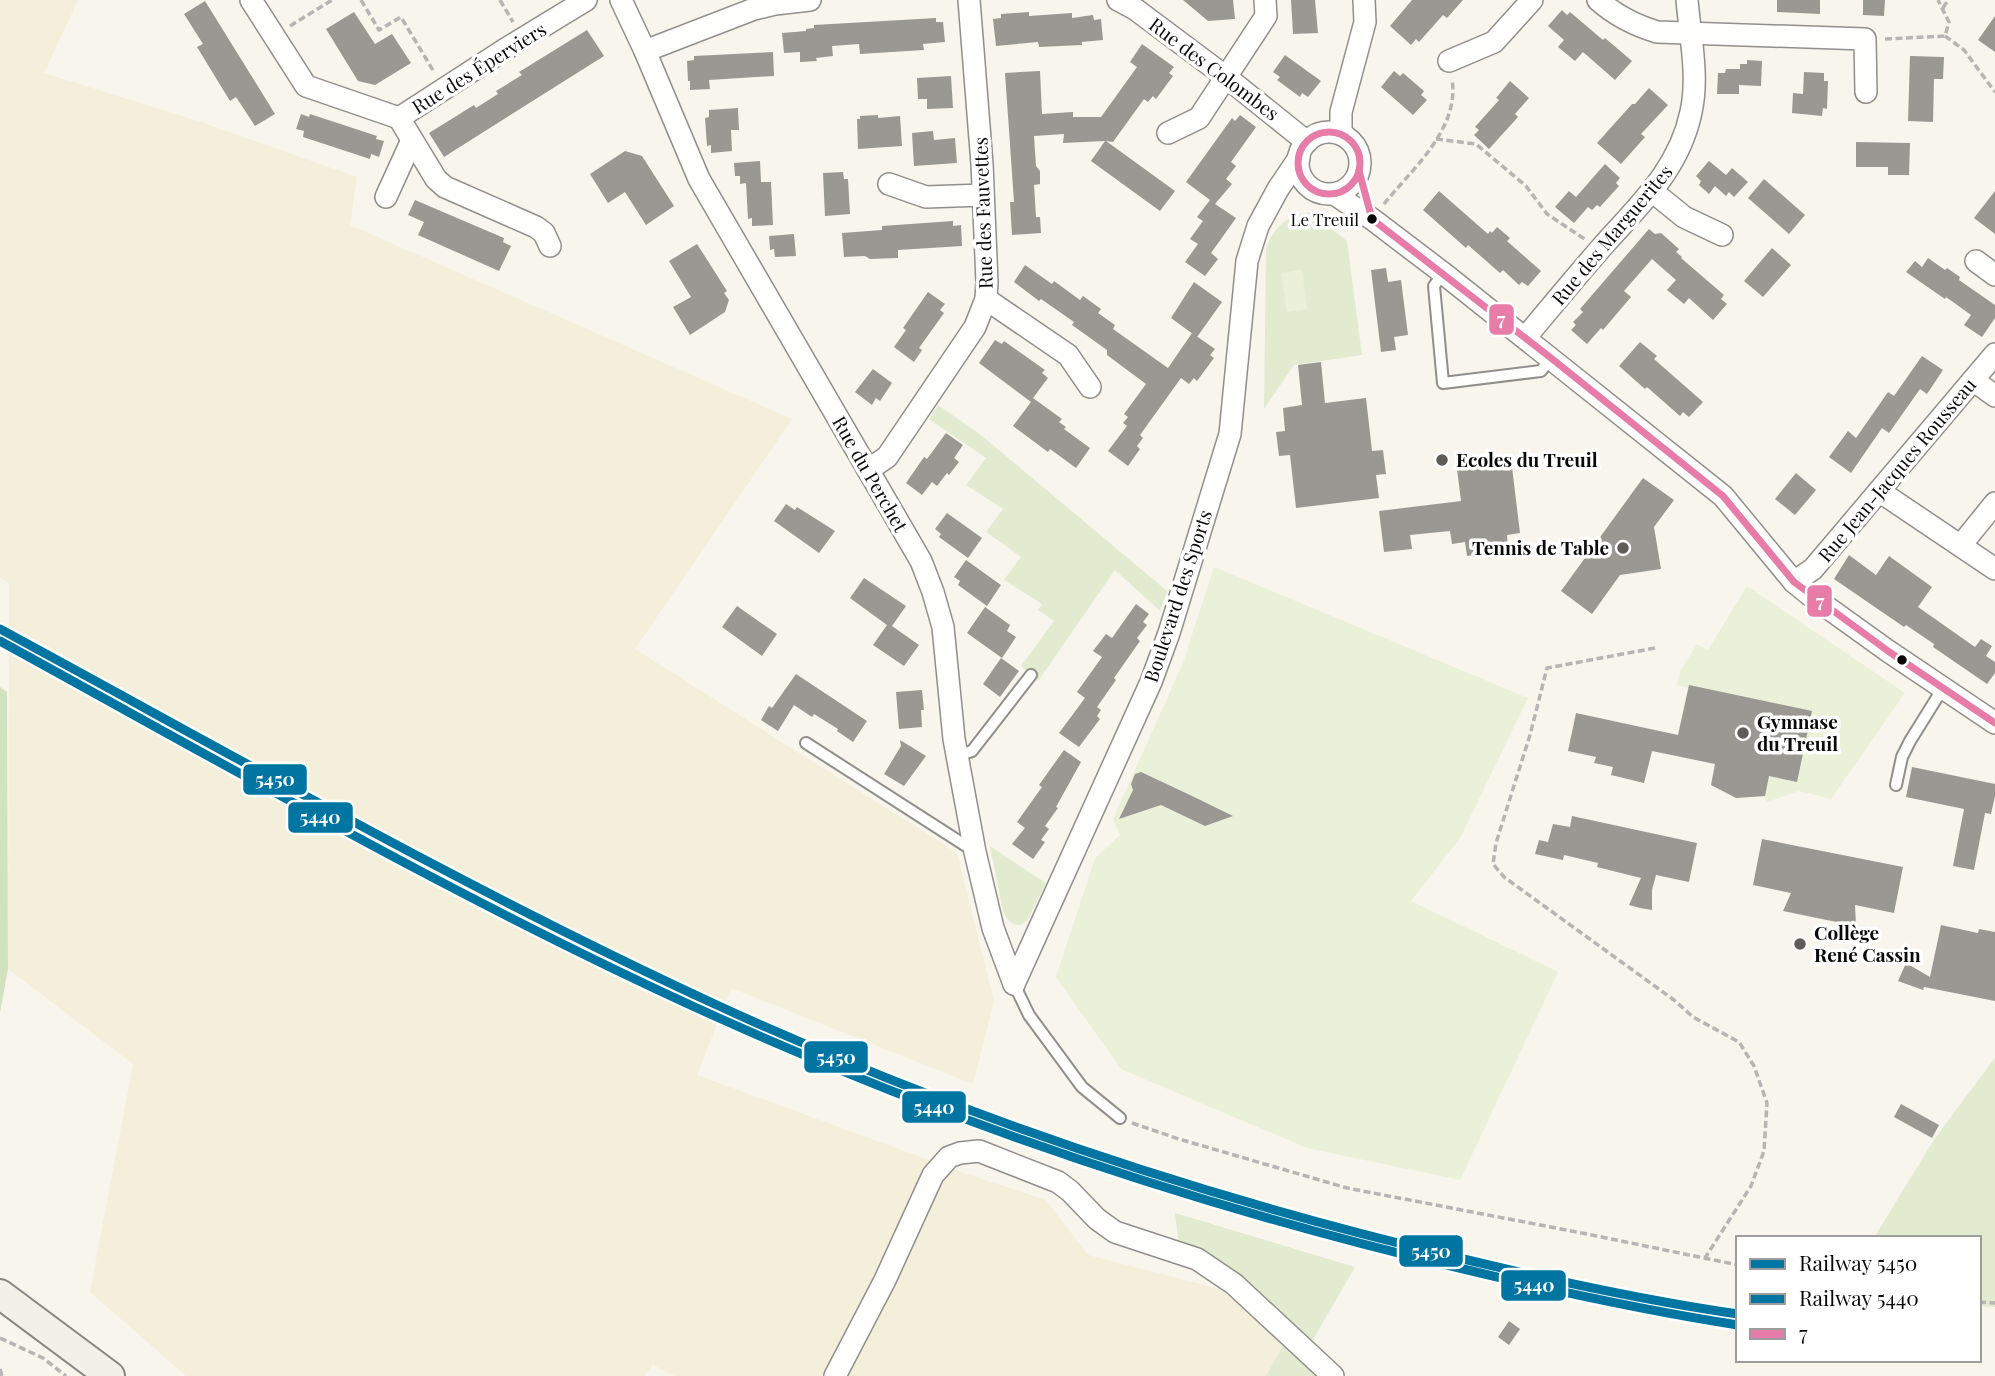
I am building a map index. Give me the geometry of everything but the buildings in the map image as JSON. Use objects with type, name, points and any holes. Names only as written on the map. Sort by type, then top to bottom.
[{"type":"main road","points":[[0,1294],[110,1376]]},
{"type":"street","name":"Rue des Éperviers","points":[[251,0],[306,86],[399,118],[586,0]]},
{"type":"street","name":"Rue du Perchet","points":[[621,0],[699,179],[921,561],[943,627],[957,756],[975,852],[993,929],[1014,984]]},
{"type":"street","points":[[645,51],[754,9],[810,0]]},
{"type":"street","name":"Rue des Fauvettes","points":[[868,470],[887,457],[975,327],[986,299],[983,195],[969,0]]},
{"type":"street","name":"Rue des Colombes","points":[[1118,0],[1135,9],[1226,77],[1303,150]]},
{"type":"street","points":[[1168,133],[1199,118],[1266,16],[1265,0]]},
{"type":"street","points":[[1341,134],[1341,112],[1365,22],[1364,0]]},
{"type":"street","points":[[1449,61],[1494,42],[1531,0]]},
{"type":"street","points":[[1598,0],[1635,25],[1657,32],[1865,39],[1866,92]]},
{"type":"street","name":"Rue des Marguerites","points":[[1525,338],[1652,191],[1674,162],[1684,142],[1692,110],[1694,77],[1687,0]]},
{"type":"street","points":[[399,118],[436,179],[445,187],[536,227],[544,233],[550,246]]},
{"type":"street","points":[[1372,219],[1355,145],[1341,134],[1323,133],[1303,150],[1299,167],[1301,176],[1372,219],[1723,496],[1794,582],[1879,645],[1995,723]]},
{"type":"street","points":[[386,197],[412,140]]},
{"type":"street","name":"Boulevard des Sports","points":[[1014,984],[1151,682],[1169,632],[1230,433],[1247,261],[1258,226],[1303,150]]},
{"type":"street","points":[[1258,226],[1290,198],[1324,191],[1341,192],[1352,183],[1359,171]]},
{"type":"street","points":[[889,184],[926,197],[983,195]]},
{"type":"street","points":[[1652,191],[1684,217],[1722,235]]},
{"type":"street","points":[[1976,261],[1995,275]]},
{"type":"street","points":[[986,299],[1068,355],[1090,387]]},
{"type":"street","name":"Rue Jean-Jacques Rousseau","points":[[1794,582],[1813,569],[1995,354]]},
{"type":"street","points":[[1973,380],[1995,396]]},
{"type":"street","points":[[1879,491],[1995,569]]},
{"type":"street","points":[[1961,545],[1995,503]]},
{"type":"street","points":[[835,1376],[933,1175],[948,1157],[979,1151],[1058,1182],[1115,1232],[1197,1259],[1234,1284],[1333,1376]]},
{"type":"lane","points":[[1443,273],[1434,286],[1443,383],[1541,370],[1551,358]]},
{"type":"lane","points":[[957,756],[972,751],[1031,675]]},
{"type":"lane","points":[[1896,785],[1902,757],[1943,688]]},
{"type":"lane","points":[[806,743],[975,852]]},
{"type":"lane","points":[[1014,984],[1029,1016],[1082,1087],[1120,1118]]},
{"type":"path","points":[[274,37],[332,0]]},
{"type":"path","points":[[362,0],[380,30],[401,17],[445,90]]},
{"type":"path","points":[[499,0],[524,38]]},
{"type":"path","points":[[1938,0],[1949,22],[1945,36]]},
{"type":"path","points":[[1943,8],[1948,0]]},
{"type":"path","points":[[1865,39],[1945,36],[1964,50],[1995,92]]},
{"type":"path","points":[[1372,219],[1442,131],[1453,88],[1449,61]]},
{"type":"path","points":[[1436,139],[1476,144],[1526,186],[1547,214],[1599,251]]},
{"type":"path","points":[[1655,648],[1547,668],[1531,735],[1496,843],[1493,864],[1504,877],[1674,1000],[1693,1017],[1739,1042],[1754,1066],[1767,1103],[1764,1150],[1751,1186],[1705,1258]]},
{"type":"path","points":[[1120,1118],[1179,1139],[1347,1188],[1736,1265]]},
{"type":"path","points":[[0,1338],[43,1358],[66,1376]]},
{"type":"path","points":[[0,1369],[2,1376]]},
{"type":"shaded area","points":[[0,0],[78,0],[44,73],[195,120],[357,177],[350,225],[792,419],[635,649],[957,853],[994,1001],[973,1084],[731,988],[697,1075],[967,1174],[1046,1200],[1088,1255],[1216,1288],[1251,1310],[1285,1342],[1266,1376],[675,1376],[653,1365],[644,1376],[186,1376],[90,1292],[133,1064],[8,969],[9,583],[0,578]]},
{"type":"green space","points":[[1310,212],[1347,241],[1362,355],[1294,365],[1264,409],[1266,249],[1282,223]]},
{"type":"green space","points":[[1302,270],[1307,309],[1287,312],[1281,273]]},
{"type":"green space","points":[[938,405],[981,435],[1167,591],[1160,611],[1115,570],[1038,681],[1021,666],[1054,621],[1038,610],[1042,604],[1004,580],[1021,557],[986,532],[1003,509],[966,485],[986,458],[929,419]]},
{"type":"green space","points":[[1214,567],[1528,698],[1460,838],[1411,901],[1558,972],[1460,1180],[1307,1148],[1121,1069],[1056,977],[1095,858],[1120,835],[1113,819],[1183,663]]},
{"type":"green space","points":[[1747,586],[1905,693],[1831,799],[1799,791],[1767,802],[1764,796],[1736,798],[1711,785],[1715,764],[1674,755],[1688,688],[1677,685],[1680,671],[1697,644],[1708,650]]},
{"type":"green space","points":[[0,687],[7,692],[8,969],[0,1013]]},
{"type":"green space","points":[[990,846],[1046,883],[1024,923],[1017,925],[1010,922],[1003,911]]},
{"type":"green space","points":[[1995,1058],[1995,1307],[1981,1306],[1981,1236],[1875,1236],[1935,1138]]},
{"type":"green space","points":[[1175,1213],[1355,1267],[1310,1345],[1219,1260],[1179,1246]]},
{"type":"green space","points":[[1285,1342],[1323,1376],[1266,1376]]},
{"type":"rail line","name":"5450","points":[[0,629],[356,824],[536,918],[719,1006],[897,1082],[1079,1149],[1264,1207],[1522,1273],[1630,1296],[1736,1314]]},
{"type":"rail line","name":"5440","points":[[0,641],[356,837],[536,931],[719,1018],[897,1093],[1079,1159],[1264,1217],[1522,1283],[1736,1325]]},
{"type":"transit line","name":"7","points":[[1329,132],[1351,141],[1360,163],[1351,185],[1329,194],[1307,185],[1298,163],[1307,141],[1329,132]]},
{"type":"transit line","name":"7","points":[[1359,171],[1372,219],[1723,496],[1794,582],[1888,651],[1995,723]]},
{"type":"place","name":"Le Treuil","points":[[1372,219]]},
{"type":"place","name":"Ecoles du Treuil","points":[[1442,460]]},
{"type":"place","name":"Tennis de Table","points":[[1623,548]]},
{"type":"place","name":"Gymnase du Treuil","points":[[1743,733]]},
{"type":"place","name":"Collège René Cassin","points":[[1800,944]]}]
